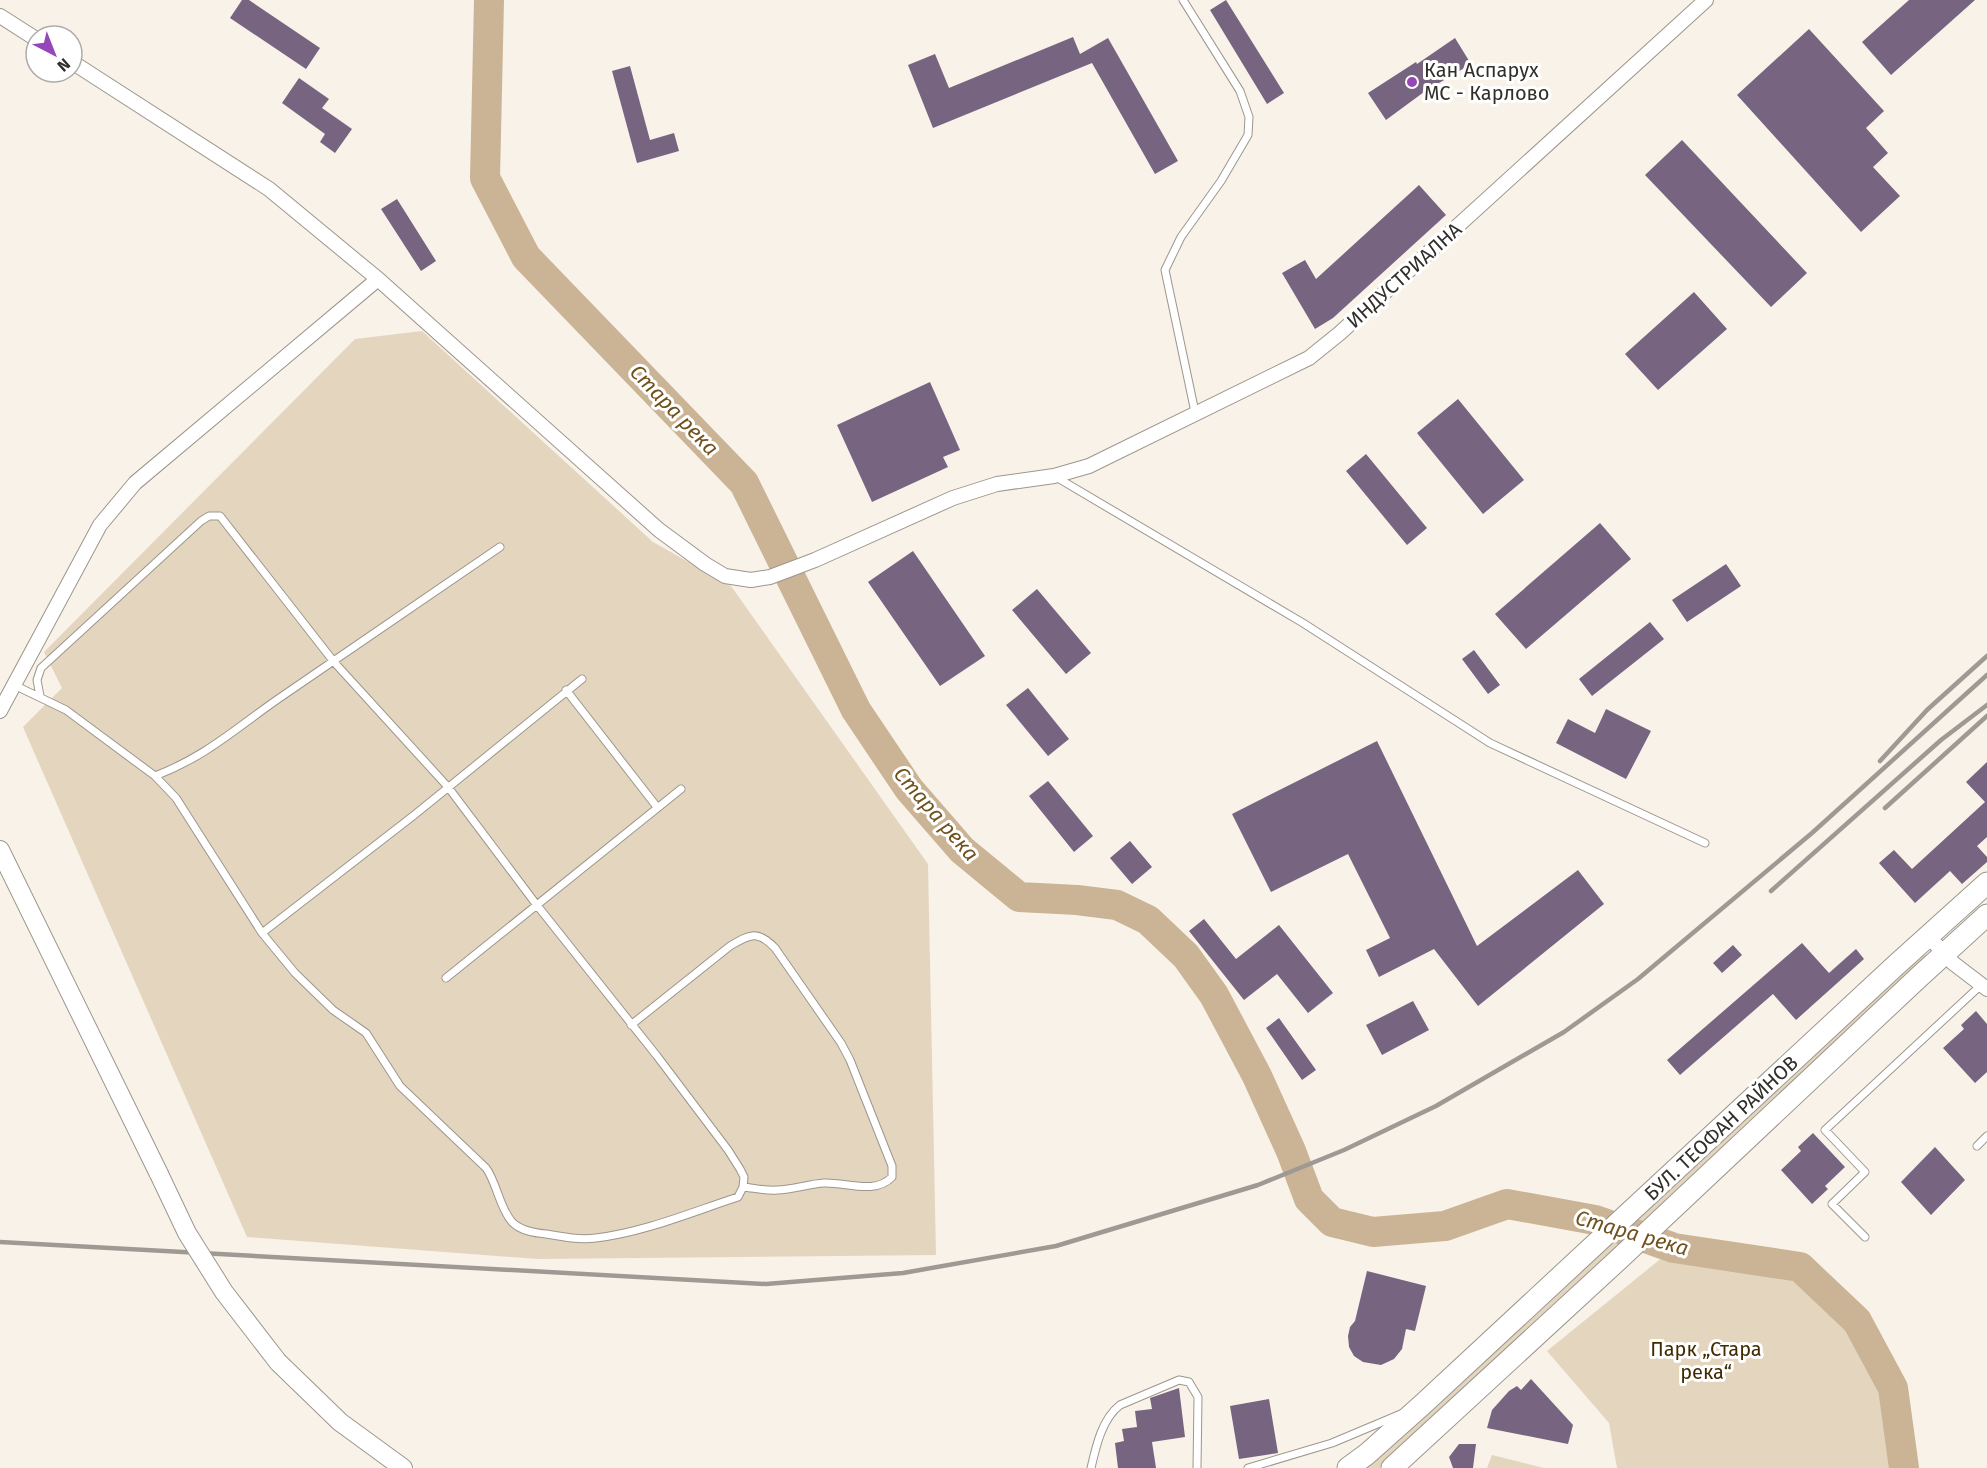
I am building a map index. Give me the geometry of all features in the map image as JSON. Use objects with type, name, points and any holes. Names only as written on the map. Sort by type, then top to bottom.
[{"type":"main road","points":[[0,850],[187,1233],[224,1292],[278,1362],[340,1422],[403,1468]]},
{"type":"main road","name":"БУЛ. ТЕОФАН РАЙНОВ","points":[[1348,1468],[1422,1405],[1987,883]]},
{"type":"main road","name":"БУЛ. ТЕОФАН РАЙНОВ","points":[[1392,1468],[1987,915]]},
{"type":"street","name":"ИНДУСТРИАЛНА","points":[[84,70],[269,189],[378,279],[659,530],[725,576],[751,580],[770,577],[815,560],[953,498],[996,484],[1054,476],[1089,466],[1309,358],[1340,333],[1706,0]]},
{"type":"street","points":[[0,16],[24,31]]},
{"type":"street","points":[[0,711],[100,525],[135,483],[378,279]]},
{"type":"street","points":[[1928,936],[1944,954],[1983,987]]},
{"type":"lane","points":[[1183,0],[1240,91],[1250,117],[1248,135],[1221,181],[1181,237],[1165,270],[1195,412]]},
{"type":"lane","points":[[1054,476],[1303,623],[1490,743],[1705,843]]},
{"type":"lane","points":[[14,686],[40,696],[94,729],[155,776],[176,798],[262,933],[295,974],[333,1010],[366,1033],[400,1086],[490,1174],[510,1218],[522,1228],[532,1232],[573,1239],[595,1238],[628,1232],[738,1197],[744,1178],[728,1150],[448,787],[334,662],[220,516],[209,516],[201,521],[40,668],[37,680],[40,696]]},
{"type":"lane","points":[[155,776],[182,766],[207,751],[500,546]]},
{"type":"lane","points":[[262,933],[582,679]]},
{"type":"lane","points":[[566,690],[657,807]]},
{"type":"lane","points":[[446,978],[681,789]]},
{"type":"lane","points":[[631,1025],[730,946],[746,936],[756,935],[766,938],[775,948],[828,1024],[850,1060],[892,1166],[892,1177],[886,1183],[872,1186],[824,1183],[776,1190],[743,1187]]},
{"type":"lane","points":[[1865,1237],[1832,1204],[1865,1172],[1825,1130],[1983,987]]},
{"type":"lane","points":[[1977,1146],[1987,1136]]},
{"type":"lane","points":[[1091,1468],[1105,1421],[1112,1411],[1120,1405],[1179,1380],[1189,1382],[1198,1397],[1197,1468]]},
{"type":"lane","points":[[1248,1468],[1332,1443],[1422,1405]]},
{"type":"green space","points":[[422,331],[653,542],[731,586],[928,864],[936,1255],[538,1259],[247,1237],[23,727],[62,688],[44,652],[355,339]]},
{"type":"green space","points":[[1923,952],[1928,958],[1380,1468],[1366,1468]]},
{"type":"green space","name":"Парк „Стара река“","points":[[1674,1248],[1800,1267],[1857,1321],[1893,1388],[1904,1468],[1617,1468],[1609,1423],[1547,1351]]},
{"type":"green space","points":[[1492,1455],[1544,1468],[1487,1468]]},
{"type":"building","points":[[242,0],[249,0],[320,48],[306,69],[230,18]]},
{"type":"building","points":[[1226,0],[1284,93],[1267,104],[1210,10]]},
{"type":"building","points":[[1909,0],[1975,0],[1891,75],[1862,42]]},
{"type":"building","points":[[1809,29],[1884,111],[1866,128],[1888,153],[1873,167],[1900,196],[1861,232],[1737,95]]},
{"type":"building","points":[[1073,37],[1080,54],[1108,38],[1178,161],[1155,174],[1092,63],[933,128],[908,65],[935,54],[949,88]]},
{"type":"building","points":[[1455,38],[1471,64],[1424,92],[1386,120],[1368,93]]},
{"type":"building","points":[[630,66],[650,140],[674,133],[679,151],[637,163],[612,71]]},
{"type":"building","points":[[299,78],[329,99],[322,108],[352,129],[335,153],[320,142],[325,134],[282,103]]},
{"type":"building","points":[[1682,140],[1807,273],[1771,307],[1645,175]]},
{"type":"building","points":[[1419,185],[1446,215],[1333,318],[1315,329],[1282,273],[1305,260],[1316,279]]},
{"type":"building","points":[[397,199],[436,261],[421,271],[381,209]]},
{"type":"building","points":[[1694,292],[1727,329],[1658,390],[1625,354]]},
{"type":"building","points":[[930,382],[960,450],[943,457],[948,467],[872,502],[837,425]]},
{"type":"building","points":[[1458,399],[1524,480],[1483,514],[1417,433]]},
{"type":"building","points":[[1366,454],[1427,528],[1407,545],[1346,471]]},
{"type":"building","points":[[1600,523],[1631,559],[1526,649],[1495,614]]},
{"type":"building","points":[[913,551],[985,656],[940,686],[868,582]]},
{"type":"building","points":[[1726,564],[1741,586],[1687,622],[1672,600]]},
{"type":"building","points":[[1037,589],[1091,653],[1066,674],[1012,610]]},
{"type":"building","points":[[1650,622],[1664,639],[1592,696],[1579,679]]},
{"type":"building","points":[[1474,650],[1500,685],[1488,694],[1462,659]]},
{"type":"building","points":[[1028,688],[1069,739],[1048,756],[1006,705]]},
{"type":"building","points":[[1606,709],[1651,731],[1626,779],[1556,743],[1568,719],[1595,733]]},
{"type":"building","points":[[1377,741],[1477,946],[1578,870],[1604,904],[1478,1006],[1434,949],[1379,977],[1366,950],[1390,938],[1348,854],[1271,892],[1232,814]]},
{"type":"building","points":[[1987,762],[1987,837],[1977,846],[1987,857],[1987,862],[1962,884],[1950,871],[1915,903],[1879,863],[1894,850],[1912,869],[1985,802],[1966,782]]},
{"type":"building","points":[[1048,781],[1093,836],[1074,852],[1029,796]]},
{"type":"building","points":[[1130,841],[1152,867],[1132,884],[1110,858]]},
{"type":"building","points":[[1204,919],[1236,959],[1279,925],[1333,993],[1308,1013],[1277,974],[1244,1000],[1189,931]]},
{"type":"building","points":[[1802,943],[1829,973],[1856,949],[1864,959],[1796,1020],[1773,994],[1680,1075],[1667,1060]]},
{"type":"building","points":[[1733,945],[1742,955],[1722,973],[1713,963]]},
{"type":"building","points":[[1413,1001],[1429,1030],[1382,1055],[1366,1025]]},
{"type":"building","points":[[1976,1011],[1987,1024],[1987,1072],[1975,1083],[1943,1048],[1964,1029],[1961,1025]]},
{"type":"building","points":[[1279,1018],[1316,1070],[1302,1080],[1266,1028]]},
{"type":"building","points":[[1813,1133],[1845,1167],[1825,1186],[1828,1189],[1812,1204],[1781,1170],[1801,1151],[1798,1147]]},
{"type":"building","points":[[1935,1147],[1965,1180],[1931,1215],[1901,1182]]},
{"type":"building","points":[[1367,1271],[1426,1286],[1415,1331],[1406,1329],[1402,1349],[1394,1359],[1381,1365],[1363,1362],[1354,1356],[1349,1347],[1350,1327],[1355,1321]]},
{"type":"building","points":[[1531,1379],[1573,1425],[1568,1444],[1487,1428],[1492,1410],[1509,1391],[1517,1386],[1521,1390]]},
{"type":"building","points":[[1179,1388],[1185,1437],[1152,1442],[1156,1468],[1118,1468],[1115,1443],[1124,1441],[1122,1429],[1137,1427],[1135,1411],[1152,1409],[1150,1398]]},
{"type":"building","points":[[1269,1399],[1278,1453],[1239,1459],[1230,1406]]},
{"type":"building","points":[[1459,1444],[1476,1444],[1473,1468],[1453,1468],[1449,1457]]},
{"type":"waterway","name":"Стара река","points":[[489,0],[485,178],[526,257],[744,483],[856,710],[909,789],[962,850],[1019,897],[1117,905],[1148,920],[1186,956],[1214,995],[1257,1076],[1291,1151],[1309,1199],[1332,1222],[1373,1232],[1445,1226],[1507,1204],[1595,1220],[1674,1248],[1800,1267],[1857,1321],[1893,1388],[1904,1468]]},
{"type":"railway","points":[[1880,761],[1927,710],[1987,656]]},
{"type":"railway","points":[[0,1242],[766,1284],[903,1273],[1056,1246],[1258,1185],[1344,1150],[1436,1106],[1564,1032],[1638,979],[1812,833],[1987,675]]},
{"type":"railway","points":[[1771,891],[1941,740],[1987,705]]},
{"type":"railway","points":[[1885,808],[1987,716]]},
{"type":"place","name":"Кан Аспарух МС - Карлово","points":[[1412,82]]}]
